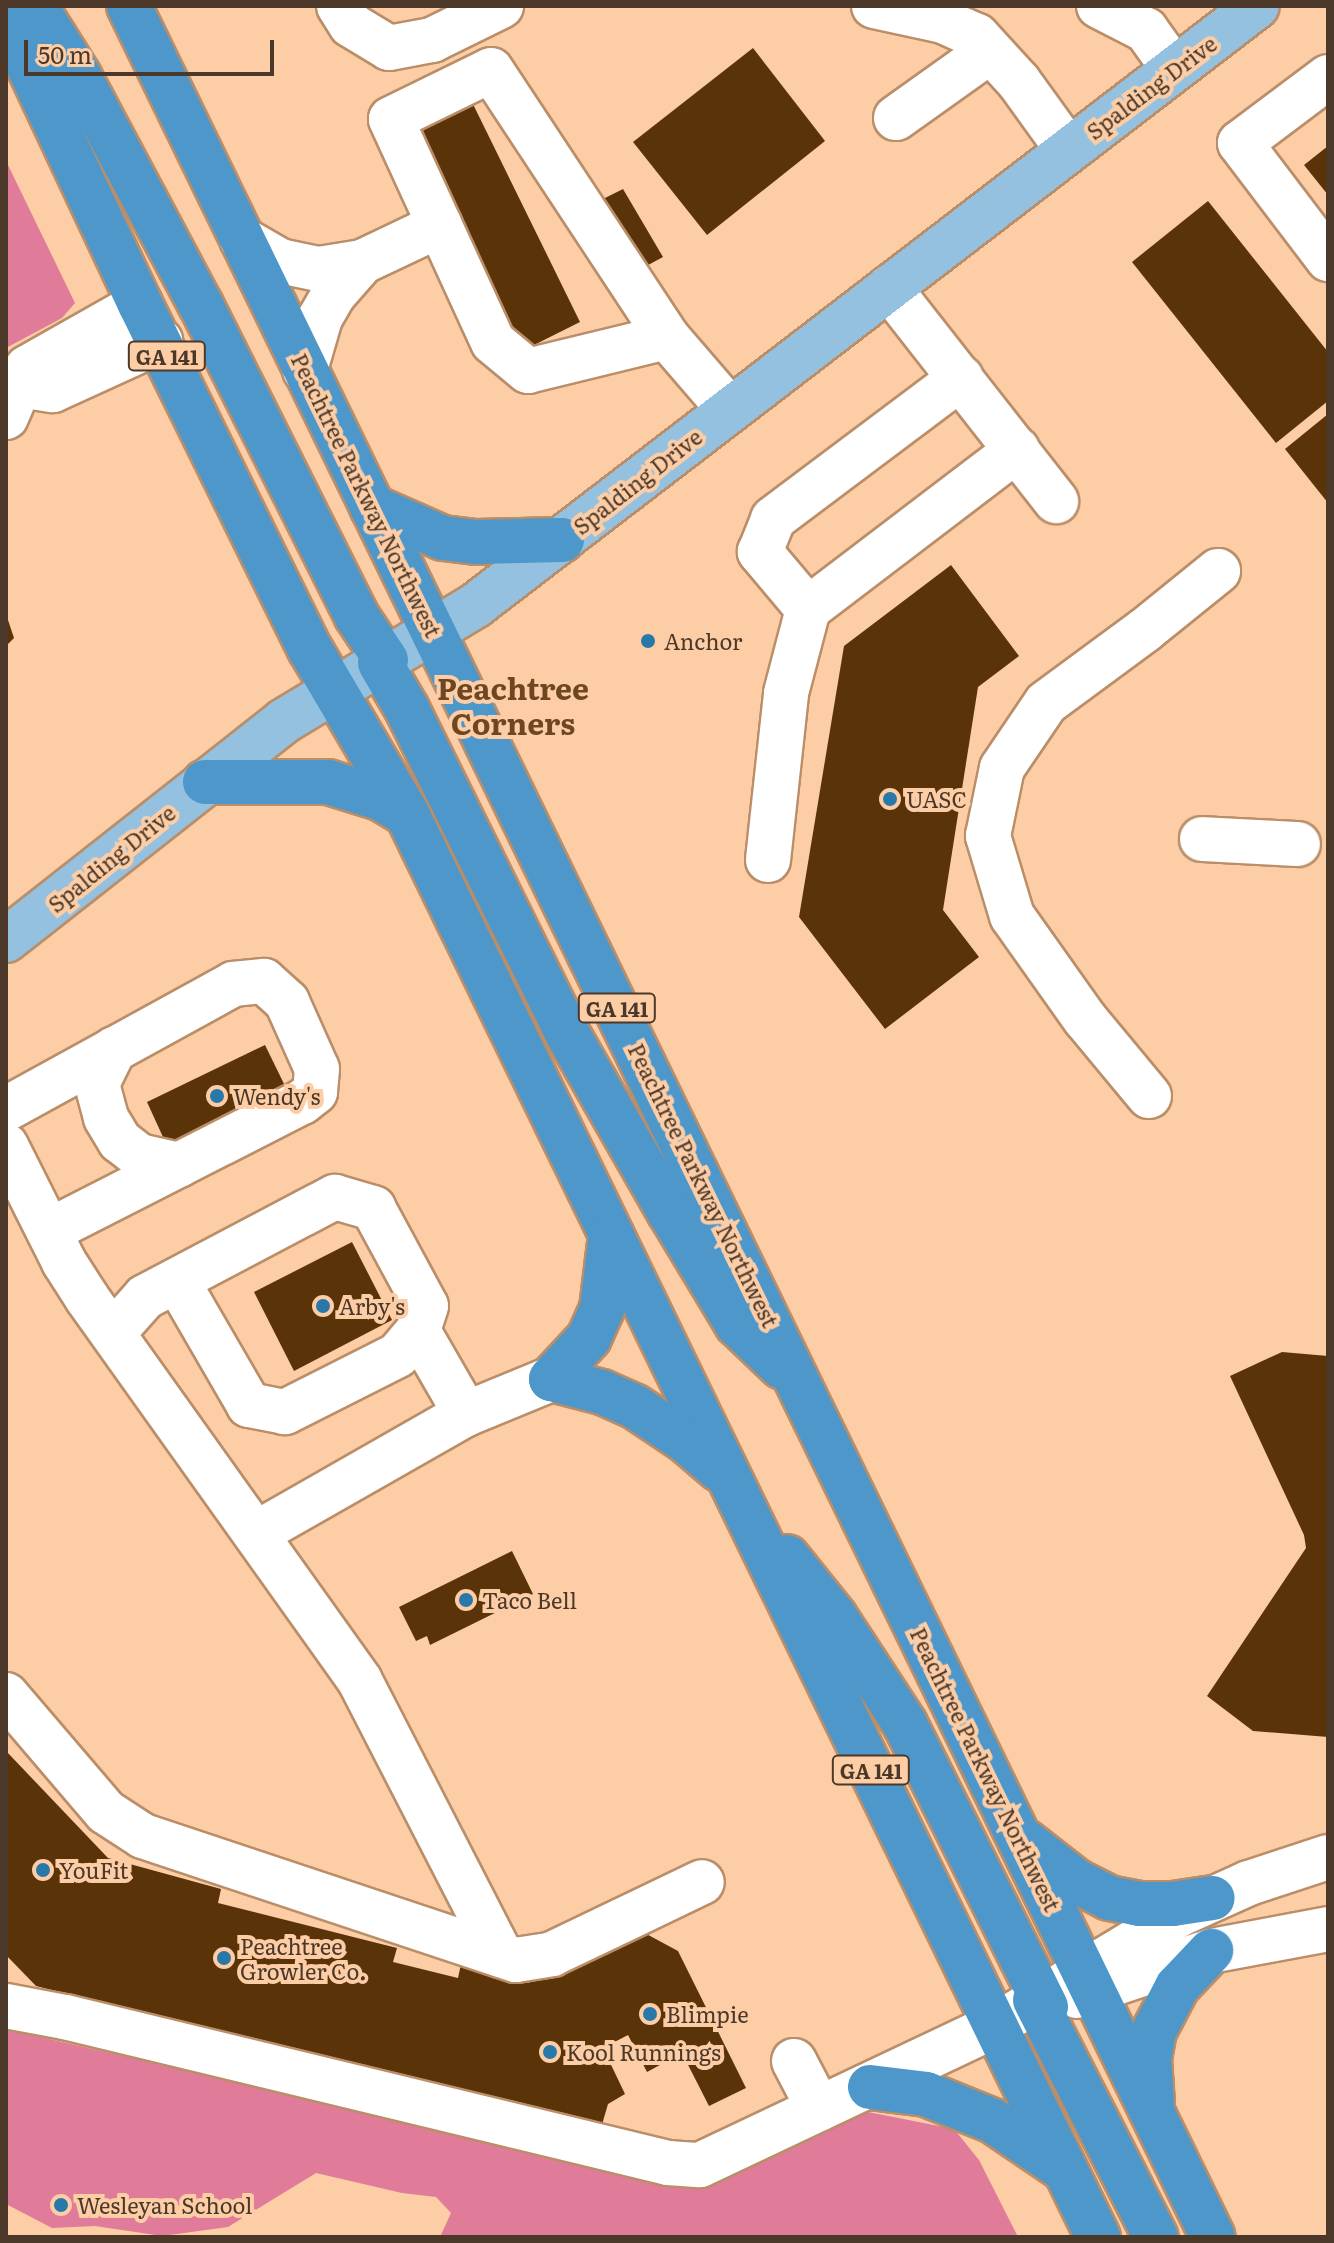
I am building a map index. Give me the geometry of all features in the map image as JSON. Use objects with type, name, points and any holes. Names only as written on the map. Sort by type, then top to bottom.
[{"type":"highway","points":[[35,6],[79,76],[201,305],[356,615],[407,709],[566,1031],[737,1324],[801,1385]]},
{"type":"highway","name":"Peachtree Parkway Northwest","points":[[129,6],[372,507],[435,630],[1213,2237]]},
{"type":"highway","name":"GA 141","points":[[6,18],[310,649],[407,814],[1098,2237]]},
{"type":"highway","points":[[372,507],[443,538],[476,542],[562,540]]},
{"type":"highway","points":[[205,782],[328,782],[380,798],[407,814]]},
{"type":"highway","points":[[611,1235],[602,1309],[589,1338],[551,1379],[602,1392],[634,1406],[685,1440],[738,1496],[835,1617],[905,1724],[1156,2237]]},
{"type":"highway","points":[[1018,1835],[1047,1861],[1109,1898],[1162,1904],[1213,1898]]},
{"type":"highway","points":[[1152,2114],[1149,2059],[1154,2031],[1177,1987],[1211,1951]]},
{"type":"highway","points":[[870,2087],[926,2094],[993,2121],[1066,2170]]},
{"type":"main road","name":"Spalding Drive","points":[[6,940],[284,721],[476,605],[1257,6]]},
{"type":"street","points":[[345,16],[390,6]]},
{"type":"street","points":[[345,16],[389,48],[432,40],[501,6]]},
{"type":"street","points":[[874,6],[943,21],[977,36],[1019,82],[1068,150]]},
{"type":"street","points":[[1099,6],[1146,30],[1174,69]]},
{"type":"street","points":[[896,118],[990,51]]},
{"type":"street","points":[[667,337],[528,371],[493,342],[391,119],[491,70],[667,337],[729,409]]},
{"type":"street","points":[[1328,77],[1240,143],[1328,259]]},
{"type":"street","points":[[242,239],[280,261],[300,268],[319,269],[362,262],[440,225]]},
{"type":"street","points":[[305,370],[320,318],[334,294],[362,262]]},
{"type":"street","points":[[889,288],[1056,501]]},
{"type":"street","points":[[13,401],[27,368],[150,322]]},
{"type":"street","points":[[808,609],[760,552],[773,519],[961,378]]},
{"type":"street","points":[[768,860],[786,693],[808,609],[1017,450]]},
{"type":"street","points":[[1149,1096],[1085,1019],[1012,916],[988,836],[1002,768],[1046,703],[1218,571]]},
{"type":"street","points":[[1202,839],[1308,852]]},
{"type":"street","points":[[6,1109],[233,984],[264,981],[287,1002],[317,1069],[315,1092],[49,1231]]},
{"type":"street","points":[[114,1049],[97,1084],[106,1118],[120,1141],[139,1156],[179,1165]]},
{"type":"street","points":[[6,1146],[79,1286],[360,1681],[501,1955]]},
{"type":"street","points":[[113,1333],[145,1297],[335,1197],[373,1208],[426,1306],[418,1331],[398,1355],[285,1412],[249,1405],[177,1281]]},
{"type":"street","points":[[418,1331],[466,1414]]},
{"type":"street","points":[[257,1533],[466,1414],[551,1379]]},
{"type":"street","points":[[6,1695],[106,1812],[143,1836],[516,1960],[552,1954],[702,1882]]},
{"type":"street","points":[[6,2006],[65,2017],[668,2163],[700,2165],[870,2087],[1088,1980],[1213,1898],[1328,1857]]},
{"type":"street","points":[[1088,1980],[1211,1951],[1328,1929]]},
{"type":"street","points":[[794,2061],[819,2109]]},
{"type":"shaded area","points":[[6,161],[75,303],[62,318],[6,348]]},
{"type":"shaded area","points":[[6,2029],[679,2184],[723,2180],[853,2109],[954,2129],[979,2160],[1018,2237],[440,2237],[451,2213],[436,2197],[402,2193],[316,2173],[228,2227],[162,2236],[95,2226],[52,2228],[6,2204]]},
{"type":"building","points":[[753,48],[825,141],[707,235],[633,142]]},
{"type":"building","points":[[469,96],[580,322],[524,350],[408,121]]},
{"type":"building","points":[[1328,146],[1328,195],[1304,165]]},
{"type":"building","points":[[623,189],[663,257],[637,271],[597,202]]},
{"type":"building","points":[[1208,201],[1328,352],[1328,401],[1276,443],[1132,262]]},
{"type":"building","points":[[1328,414],[1328,503],[1285,449]]},
{"type":"building","name":"UASC","points":[[951,565],[1019,656],[978,687],[943,910],[979,957],[885,1029],[799,917],[844,646]]},
{"type":"building","points":[[6,614],[14,638],[6,646]]},
{"type":"building","name":"Wendy's","points":[[265,1045],[287,1090],[168,1148],[147,1102]]},
{"type":"building","name":"Arby's","points":[[352,1242],[392,1320],[294,1371],[254,1292]]},
{"type":"building","points":[[1282,1352],[1328,1356],[1328,1737],[1253,1731],[1207,1696],[1306,1548],[1304,1535],[1230,1376]]},
{"type":"building","name":"Taco Bell","points":[[512,1551],[533,1594],[430,1645],[427,1636],[416,1641],[399,1607]]},
{"type":"building","points":[[6,1751],[108,1858],[221,1889],[218,1903],[397,1948],[393,1962],[458,1978],[461,1964],[528,1983],[639,1930],[678,1951],[746,2088],[709,2106],[682,2053],[647,2072],[628,2035],[603,2048],[625,2094],[608,2104],[601,2128],[36,1986],[6,1955]]},
{"type":"place","name":"Anchor","points":[[648,641]]},
{"type":"place","name":"UASC","points":[[890,799]]},
{"type":"place","name":"Wendy's","points":[[217,1096]]},
{"type":"place","name":"Arby's","points":[[323,1306]]},
{"type":"place","name":"Taco Bell","points":[[466,1600]]},
{"type":"place","name":"YouFit","points":[[43,1870]]},
{"type":"place","name":"Peachtree Growler Co.","points":[[224,1958]]},
{"type":"place","name":"Blimpie","points":[[650,2014]]},
{"type":"place","name":"Kool Runnings","points":[[550,2052]]},
{"type":"place","name":"Wesleyan School","points":[[61,2205]]},
{"type":"district","name":"Peachtree Corners","points":[[513,704]]}]
